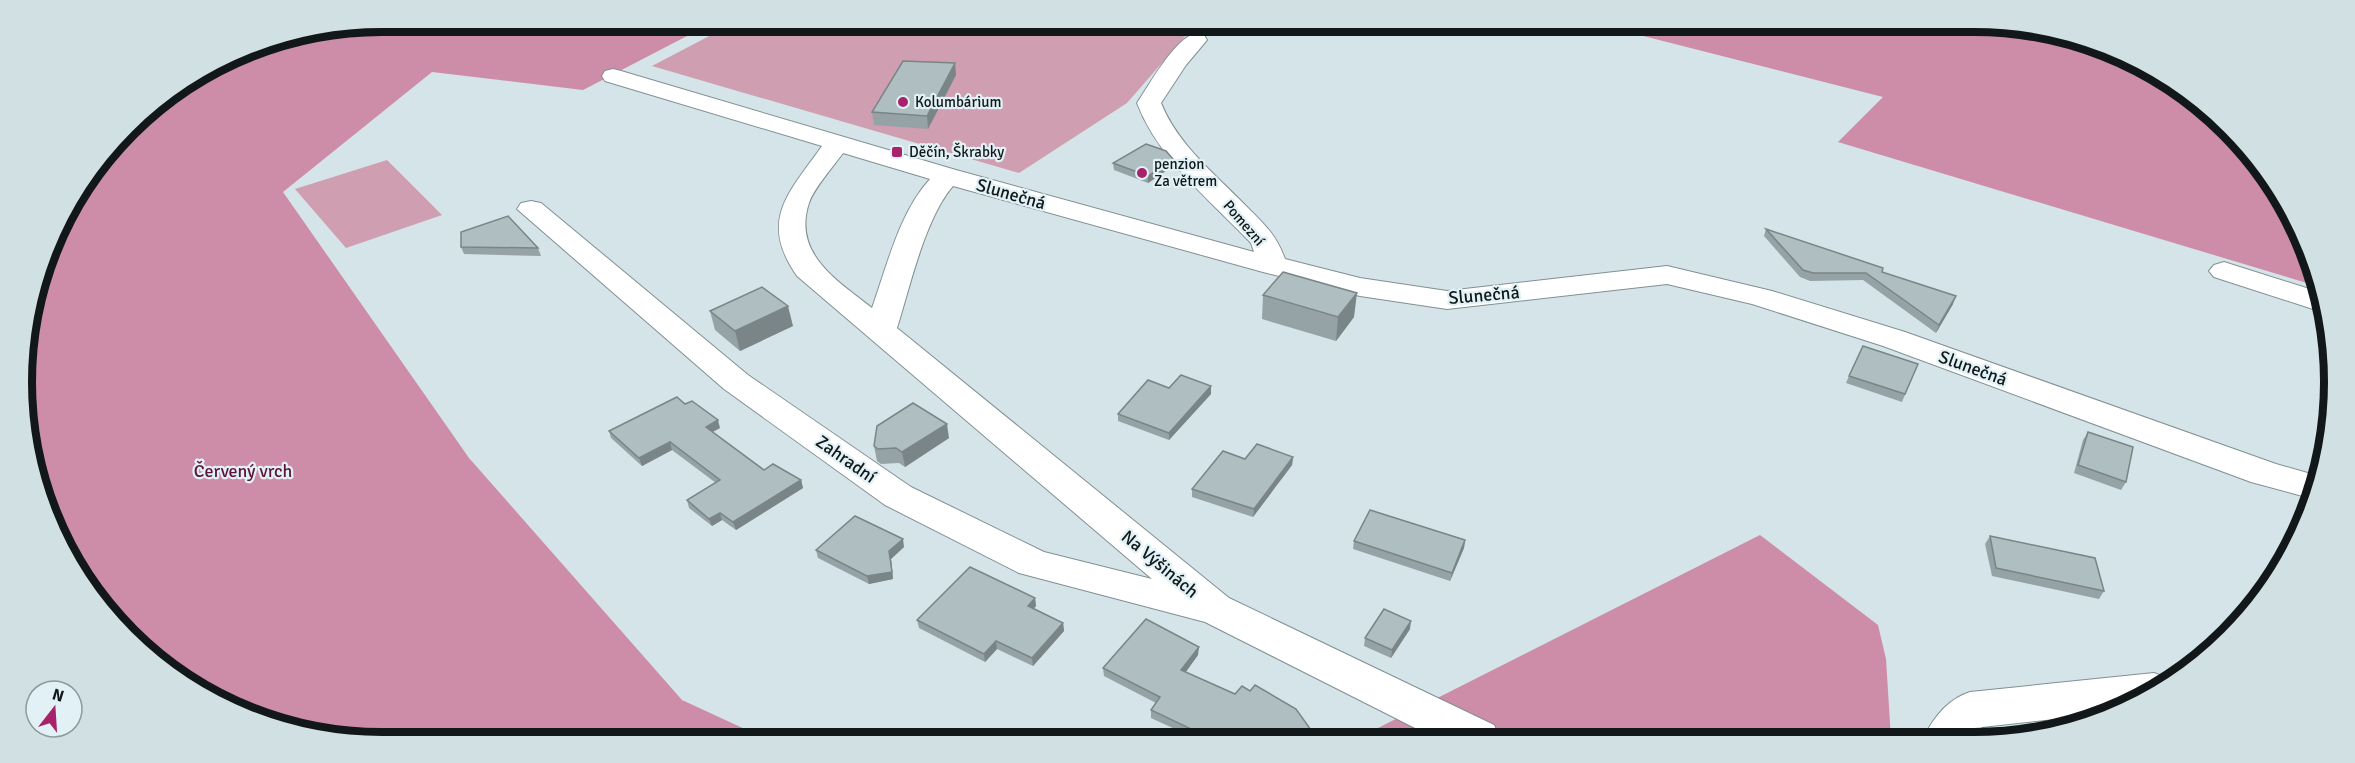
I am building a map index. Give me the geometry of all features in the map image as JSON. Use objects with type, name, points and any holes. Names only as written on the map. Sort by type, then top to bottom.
[{"type":"street","name":"Pomezní","points":[[1196,40],[1178,61],[1149,103],[1156,121],[1174,148],[1264,240],[1273,266]]},
{"type":"street","name":"Slunečná","points":[[613,76],[947,176],[1273,266],[1360,287],[1447,300],[1667,275],[1761,297],[1894,339],[2264,473],[2308,485]]},
{"type":"street","name":"Na Výšinách","points":[[836,144],[796,202],[791,234],[807,270],[1215,609],[1465,732]]},
{"type":"street","points":[[880,331],[911,239],[931,194],[947,176]]},
{"type":"street","name":"Zahradní","points":[[531,209],[736,382],[898,496],[1033,562],[1215,609]]},
{"type":"street","points":[[2224,271],[2314,300]]},
{"type":"street","points":[[1951,732],[1970,710],[2134,692]]},
{"type":"shaded area","points":[[717,32],[1189,32],[1127,103],[1019,173],[652,66]]},
{"type":"shaded area","points":[[387,160],[442,215],[346,248],[295,189]]},
{"type":"green space","name":"Červený vrch","points":[[359,32],[695,32],[583,90],[432,72],[283,192],[469,458],[682,700],[751,732],[382,732],[336,729],[269,713],[206,685],[151,645],[118,612],[90,576],[78,556],[50,494],[34,427],[32,359],[43,291],[58,248],[78,206],[118,151],[151,118],[206,78],[248,58],[291,43],[336,34]]},
{"type":"green space","points":[[1628,32],[1996,32],[2042,38],[2086,50],[2128,68],[2168,90],[2221,134],[2251,168],[2277,207],[2297,248],[2310,284],[1838,142],[1883,97]]},
{"type":"green space","points":[[1760,535],[1878,625],[1886,659],[1891,732],[1370,732]]},
{"type":"building","points":[[903,61],[955,63],[927,116],[872,112]]},
{"type":"building","points":[[1146,144],[1166,151],[1173,159],[1148,176],[1113,163]]},
{"type":"building","points":[[508,216],[538,248],[461,247],[461,232]]},
{"type":"building","points":[[1766,229],[1883,268],[1882,272],[1956,296],[1939,325],[1866,273],[1813,273],[1803,270]]},
{"type":"building","points":[[1283,272],[1357,293],[1338,317],[1263,295]]},
{"type":"building","points":[[762,287],[788,306],[735,331],[710,311]]},
{"type":"building","points":[[1863,346],[1918,364],[1905,394],[1849,376]]},
{"type":"building","points":[[1181,375],[1211,386],[1169,433],[1118,414],[1148,380],[1169,388]]},
{"type":"building","points":[[677,397],[685,404],[692,401],[718,420],[706,427],[764,470],[773,464],[801,480],[733,522],[720,513],[709,519],[687,500],[720,480],[670,442],[639,458],[609,431]]},
{"type":"building","points":[[913,403],[947,424],[902,452],[896,448],[878,449],[874,446],[877,426]]},
{"type":"building","points":[[2088,432],[2133,447],[2126,482],[2078,465]]},
{"type":"building","points":[[1257,444],[1293,457],[1254,509],[1192,489],[1223,451],[1245,459]]},
{"type":"building","points":[[1370,510],[1465,540],[1452,573],[1354,541]]},
{"type":"building","points":[[855,516],[903,539],[889,551],[892,572],[867,576],[816,550]]},
{"type":"building","points":[[1990,536],[2095,558],[2104,591],[1996,568]]},
{"type":"building","points":[[970,567],[1035,598],[1028,606],[1063,623],[1032,658],[996,641],[984,654],[917,620]]},
{"type":"building","points":[[1384,609],[1411,621],[1392,650],[1365,638]]},
{"type":"building","points":[[1146,619],[1199,647],[1181,670],[1235,694],[1242,686],[1250,691],[1255,685],[1296,709],[1312,732],[1198,732],[1151,710],[1160,697],[1103,668]]},
{"type":"place","name":"Kolumbárium","points":[[903,102]]},
{"type":"place","name":"Děčín, Škrabky","points":[[897,152]]},
{"type":"place","name":"penzion Za větrem","points":[[1142,173]]}]
